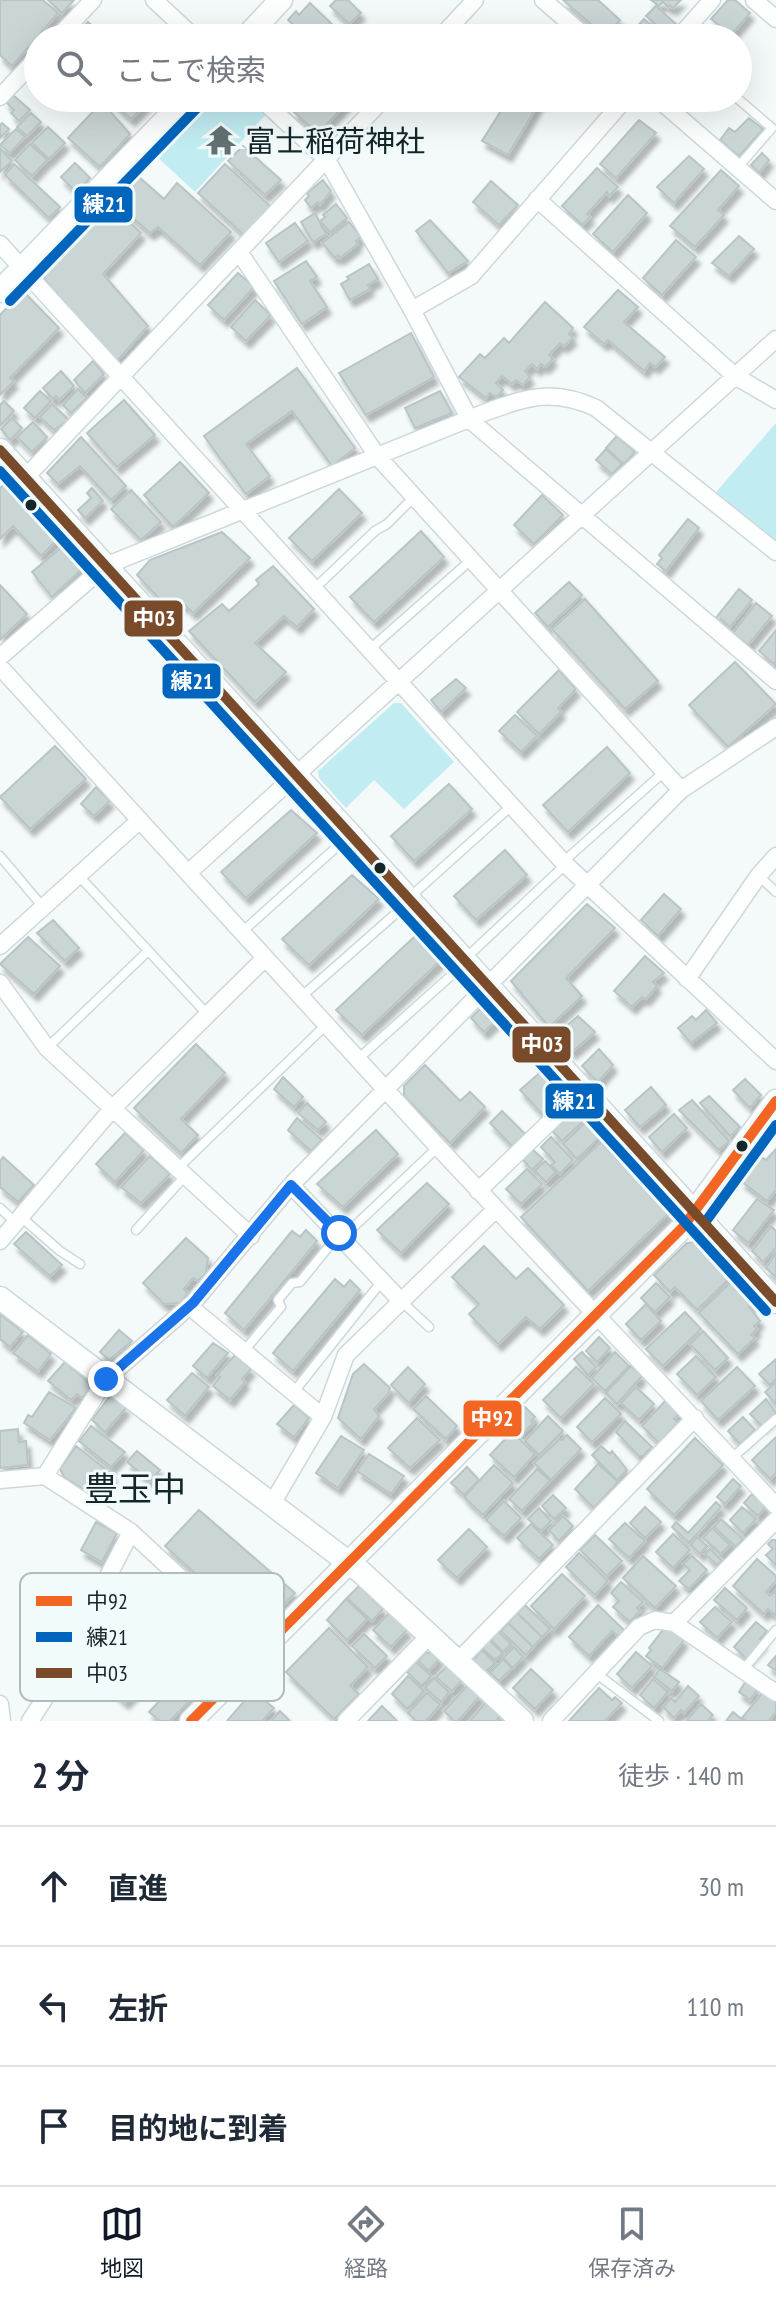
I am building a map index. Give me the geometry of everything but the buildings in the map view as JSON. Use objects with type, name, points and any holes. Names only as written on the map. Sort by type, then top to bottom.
[{"type":"street","points":[[70,24],[93,0]]},
{"type":"street","points":[[154,0],[180,24]]},
{"type":"street","points":[[258,24],[281,0]]},
{"type":"street","points":[[453,24],[475,0]]},
{"type":"street","points":[[543,0],[571,24]]},
{"type":"street","points":[[691,24],[712,0]]},
{"type":"street","points":[[754,0],[776,19]]},
{"type":"street","points":[[0,97],[24,72]]},
{"type":"street","points":[[0,291],[173,112]]},
{"type":"street","points":[[275,112],[327,160],[470,420],[776,681]]},
{"type":"street","points":[[25,478],[371,112]]},
{"type":"street","points":[[412,310],[471,276],[614,112]]},
{"type":"street","points":[[673,112],[776,201]]},
{"type":"street","points":[[537,199],[735,376],[776,400]]},
{"type":"street","points":[[0,244],[564,864],[776,1061]]},
{"type":"street","points":[[239,252],[378,457],[681,790]]},
{"type":"street","points":[[188,873],[776,339]]},
{"type":"street","points":[[0,657],[105,566],[470,420],[525,399],[552,394],[596,408],[776,552]]},
{"type":"street","points":[[0,450],[776,1302]]},
{"type":"street","points":[[0,667],[478,1191],[776,1506]]},
{"type":"street","points":[[45,1476],[106,1379],[189,1306],[291,1185],[681,790],[776,727]]},
{"type":"street","points":[[0,946],[140,820]]},
{"type":"street","points":[[687,979],[759,875],[776,856]]},
{"type":"street","points":[[0,1241],[112,1109],[265,958]]},
{"type":"street","points":[[0,983],[47,1048],[251,1236]]},
{"type":"street","points":[[478,1191],[583,1090]]},
{"type":"street","points":[[284,1628],[695,1213],[776,1101]]},
{"type":"street","points":[[291,1185],[401,1301]]},
{"type":"street","points":[[273,1502],[323,1417],[346,1355],[496,1209]]},
{"type":"street","points":[[0,1298],[350,1562],[522,1721]]},
{"type":"street","points":[[189,1306],[323,1417]]},
{"type":"street","points":[[458,1661],[695,1418]]},
{"type":"street","points":[[0,1480],[45,1476],[131,1532],[175,1573]]},
{"type":"street","points":[[674,1623],[776,1520]]},
{"type":"street","points":[[110,1573],[131,1532]]},
{"type":"street","points":[[551,1721],[646,1622],[655,1620],[674,1623],[776,1693]]},
{"type":"street","points":[[346,1721],[430,1635]]},
{"type":"street","points":[[30,1721],[43,1701]]},
{"type":"street","points":[[191,1721],[211,1701]]},
{"type":"street","points":[[0,1704],[2,1721]]},
{"type":"lane","points":[[738,168],[772,128],[752,111]]},
{"type":"lane","points":[[313,590],[414,497]]},
{"type":"lane","points":[[368,650],[471,560]]},
{"type":"lane","points":[[358,1059],[664,771]]},
{"type":"lane","points":[[301,997],[510,807]]},
{"type":"lane","points":[[242,932],[351,835]]},
{"type":"lane","points":[[0,856],[43,907]]},
{"type":"lane","points":[[78,875],[207,1014]]},
{"type":"lane","points":[[759,875],[776,892]]},
{"type":"lane","points":[[47,1048],[148,951]]},
{"type":"lane","points":[[136,1230],[183,1171],[326,1025]]},
{"type":"lane","points":[[243,1352],[281,1307],[278,1300],[292,1283],[300,1282],[341,1235],[438,1147]]},
{"type":"lane","points":[[0,1208],[80,1264]]},
{"type":"lane","points":[[293,1393],[383,1281]]},
{"type":"lane","points":[[401,1301],[429,1327]]},
{"type":"lane","points":[[732,1458],[776,1419]]},
{"type":"lane","points":[[743,1671],[776,1630]]},
{"type":"lane","points":[[597,1674],[659,1721]]},
{"type":"shaded area","points":[[195,112],[266,114],[195,192],[154,154]]},
{"type":"shaded area","points":[[776,423],[776,540],[716,492]]},
{"type":"shaded area","points":[[394,703],[401,703],[454,762],[404,809],[374,780],[346,808],[319,778],[318,771]]},
{"type":"transit line","name":"練21","points":[[10,301],[193,112]]},
{"type":"transit line","name":"中03","points":[[0,450],[776,1302]]},
{"type":"transit line","name":"練21","points":[[0,471],[766,1311]]},
{"type":"transit line","name":"中92","points":[[284,1628],[683,1227],[776,1101]]},
{"type":"transit line","name":"練21","points":[[706,1221],[776,1125]]},
{"type":"transit line","name":"中92","points":[[191,1721],[211,1701]]},
{"type":"place","name":"富士稲荷神社","points":[[221,140]]},
{"type":"district","name":"豊玉中","points":[[135,1488]]},
{"type":"route","points":[[106,1379],[193,1303],[291,1185],[339,1233]]}]
